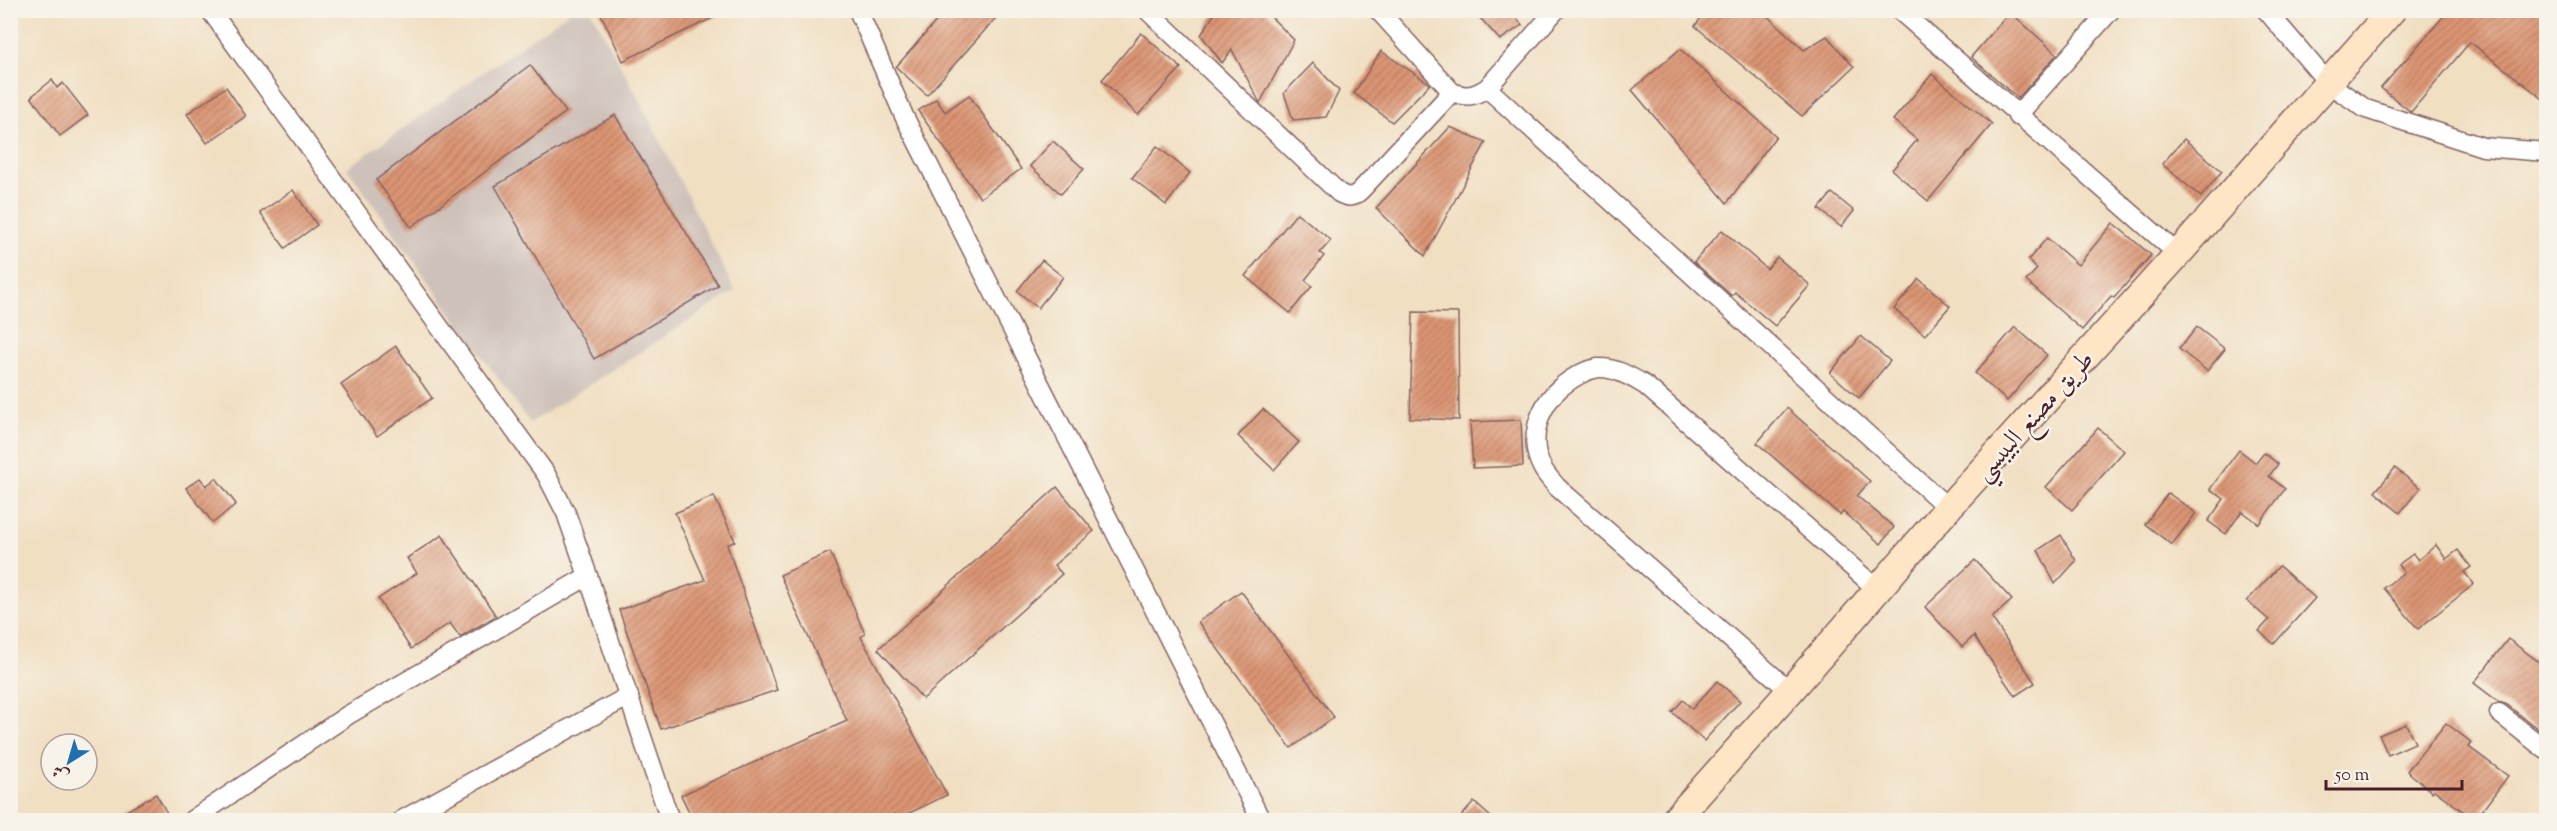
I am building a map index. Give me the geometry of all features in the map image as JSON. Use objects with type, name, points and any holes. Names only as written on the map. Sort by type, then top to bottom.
[{"type":"main road","name":"طريق مصنع البيبسي","points":[[1675,820],[1948,508],[2178,254],[2392,10]]},
{"type":"street","points":[[210,10],[546,474],[566,513],[588,576],[629,696],[666,819]]},
{"type":"street","points":[[858,10],[904,116],[1261,820]]},
{"type":"street","points":[[1147,10],[1330,185],[1347,197],[1355,196],[1361,190],[1452,92]]},
{"type":"street","points":[[1378,10],[1452,92],[1464,97],[1475,96],[1488,88],[1556,10]]},
{"type":"street","points":[[1899,10],[2178,254]]},
{"type":"street","points":[[2018,116],[2111,10]]},
{"type":"street","points":[[2266,10],[2329,84],[2366,109],[2483,147],[2547,152]]},
{"type":"street","points":[[1488,88],[1948,508]]},
{"type":"street","points":[[1790,691],[1557,488],[1542,468],[1535,441],[1539,413],[1554,393],[1575,376],[1599,368],[1623,372],[1645,385],[1877,589]]},
{"type":"street","points":[[192,820],[348,715],[588,576]]},
{"type":"street","points":[[402,820],[629,696]]},
{"type":"street","points":[[2499,713],[2547,750]]},
{"type":"shaded area","points":[[571,11],[591,11],[640,101],[735,291],[530,423],[347,168]]},
{"type":"building","points":[[599,10],[729,10],[623,61]]},
{"type":"building","points":[[946,10],[1003,10],[927,95],[896,67]]},
{"type":"building","points":[[1217,10],[1264,10],[1294,40],[1260,103],[1232,50],[1222,63],[1201,35]]},
{"type":"building","points":[[1473,10],[1510,10],[1522,25],[1500,40]]},
{"type":"building","points":[[1707,10],[1761,10],[1804,50],[1827,36],[1854,67],[1802,116],[1695,26]]},
{"type":"building","points":[[2449,10],[2547,10],[2547,102],[2470,42],[2411,112],[2381,88]]},
{"type":"building","points":[[2010,12],[2057,54],[2018,98],[1971,57]]},
{"type":"building","points":[[1141,33],[1181,68],[1138,115],[1102,80]]},
{"type":"building","points":[[1680,49],[1776,136],[1727,203],[1632,90]]},
{"type":"building","points":[[1381,51],[1430,84],[1392,122],[1354,93]]},
{"type":"building","points":[[1313,63],[1339,91],[1326,117],[1293,120],[1284,93]]},
{"type":"building","points":[[530,65],[566,112],[411,227],[376,180]]},
{"type":"building","points":[[1932,74],[1992,124],[1928,201],[1892,170],[1917,140],[1893,120]]},
{"type":"building","points":[[52,80],[57,88],[63,83],[88,115],[60,136],[31,97]]},
{"type":"building","points":[[226,87],[246,116],[207,143],[187,114]]},
{"type":"building","points":[[969,95],[1021,169],[980,198],[918,111],[936,99],[945,112]]},
{"type":"building","points":[[615,115],[718,285],[594,359],[495,186]]},
{"type":"building","points":[[1450,127],[1486,142],[1425,256],[1376,208]]},
{"type":"building","points":[[2184,139],[2222,171],[2201,197],[2162,164]]},
{"type":"building","points":[[1053,141],[1084,169],[1061,194],[1030,166]]},
{"type":"building","points":[[1157,146],[1190,173],[1166,205],[1132,178]]},
{"type":"building","points":[[293,190],[317,225],[285,248],[260,213]]},
{"type":"building","points":[[1832,193],[1854,211],[1841,227],[1819,209]]},
{"type":"building","points":[[1297,213],[1331,240],[1320,253],[1324,256],[1305,280],[1312,286],[1290,313],[1245,276]]},
{"type":"building","points":[[2113,223],[2151,255],[2114,298],[2111,296],[2082,330],[2026,281],[2037,269],[2028,260],[2047,238],[2078,265]]},
{"type":"building","points":[[1722,230],[1767,269],[1777,257],[1810,285],[1775,326],[1735,292],[1732,296],[1694,262]]},
{"type":"building","points":[[1042,260],[1063,277],[1038,308],[1017,291]]},
{"type":"building","points":[[1919,279],[1950,306],[1925,335],[1894,309]]},
{"type":"building","points":[[1413,312],[1458,313],[1459,420],[1410,418]]},
{"type":"building","points":[[2015,327],[2047,355],[2007,401],[1975,373]]},
{"type":"building","points":[[2197,327],[2225,349],[2207,371],[2179,349]]},
{"type":"building","points":[[1861,336],[1890,361],[1859,398],[1830,373]]},
{"type":"building","points":[[396,346],[432,398],[377,436],[341,385]]},
{"type":"building","points":[[1787,408],[1870,481],[1857,496],[1894,527],[1881,544],[1843,512],[1840,515],[1757,443]]},
{"type":"building","points":[[1263,409],[1299,442],[1274,470],[1238,436]]},
{"type":"building","points":[[1521,420],[1523,466],[1473,468],[1470,422]]},
{"type":"building","points":[[2098,428],[2124,451],[2072,510],[2046,487]]},
{"type":"building","points":[[2239,450],[2256,463],[2264,453],[2278,464],[2269,476],[2285,489],[2259,524],[2242,511],[2226,534],[2208,521],[2224,499],[2210,489]]},
{"type":"building","points":[[2395,468],[2420,488],[2400,513],[2375,492]]},
{"type":"building","points":[[200,478],[206,486],[216,478],[236,504],[213,523],[186,488]]},
{"type":"building","points":[[1057,487],[1094,531],[1054,565],[1062,574],[923,699],[878,649]]},
{"type":"building","points":[[2168,493],[2196,513],[2172,545],[2145,524]]},
{"type":"building","points":[[714,496],[735,541],[727,545],[777,690],[661,729],[619,610],[705,580],[675,513]]},
{"type":"building","points":[[442,535],[496,616],[460,637],[450,623],[411,649],[378,599],[417,573],[407,558]]},
{"type":"building","points":[[2061,535],[2076,561],[2055,584],[2038,550]]},
{"type":"building","points":[[2436,545],[2446,559],[2458,550],[2471,567],[2464,572],[2474,584],[2418,629],[2384,588],[2404,572],[2398,565],[2413,554],[2418,560]]},
{"type":"building","points":[[830,552],[865,634],[861,637],[947,795],[897,819],[895,814],[879,820],[693,820],[681,795],[847,721],[780,575]]},
{"type":"building","points":[[1975,560],[2012,600],[1992,618],[2035,683],[2015,696],[1974,636],[1962,647],[1925,607]]},
{"type":"building","points":[[2279,566],[2315,598],[2274,644],[2259,631],[2269,620],[2247,601]]},
{"type":"building","points":[[1241,591],[1334,717],[1291,748],[1198,622]]},
{"type":"building","points":[[2508,639],[2547,668],[2547,736],[2506,704],[2499,702],[2474,683]]},
{"type":"building","points":[[1717,681],[1740,701],[1704,741],[1672,712],[1683,700],[1692,709]]},
{"type":"building","points":[[2446,723],[2472,743],[2469,747],[2508,776],[2475,820],[2434,790],[2432,792],[2407,771]]},
{"type":"building","points":[[2406,724],[2415,743],[2388,755],[2379,735]]},
{"type":"building","points":[[156,794],[171,820],[110,820]]},
{"type":"building","points":[[1474,802],[1494,820],[1458,820]]}]
